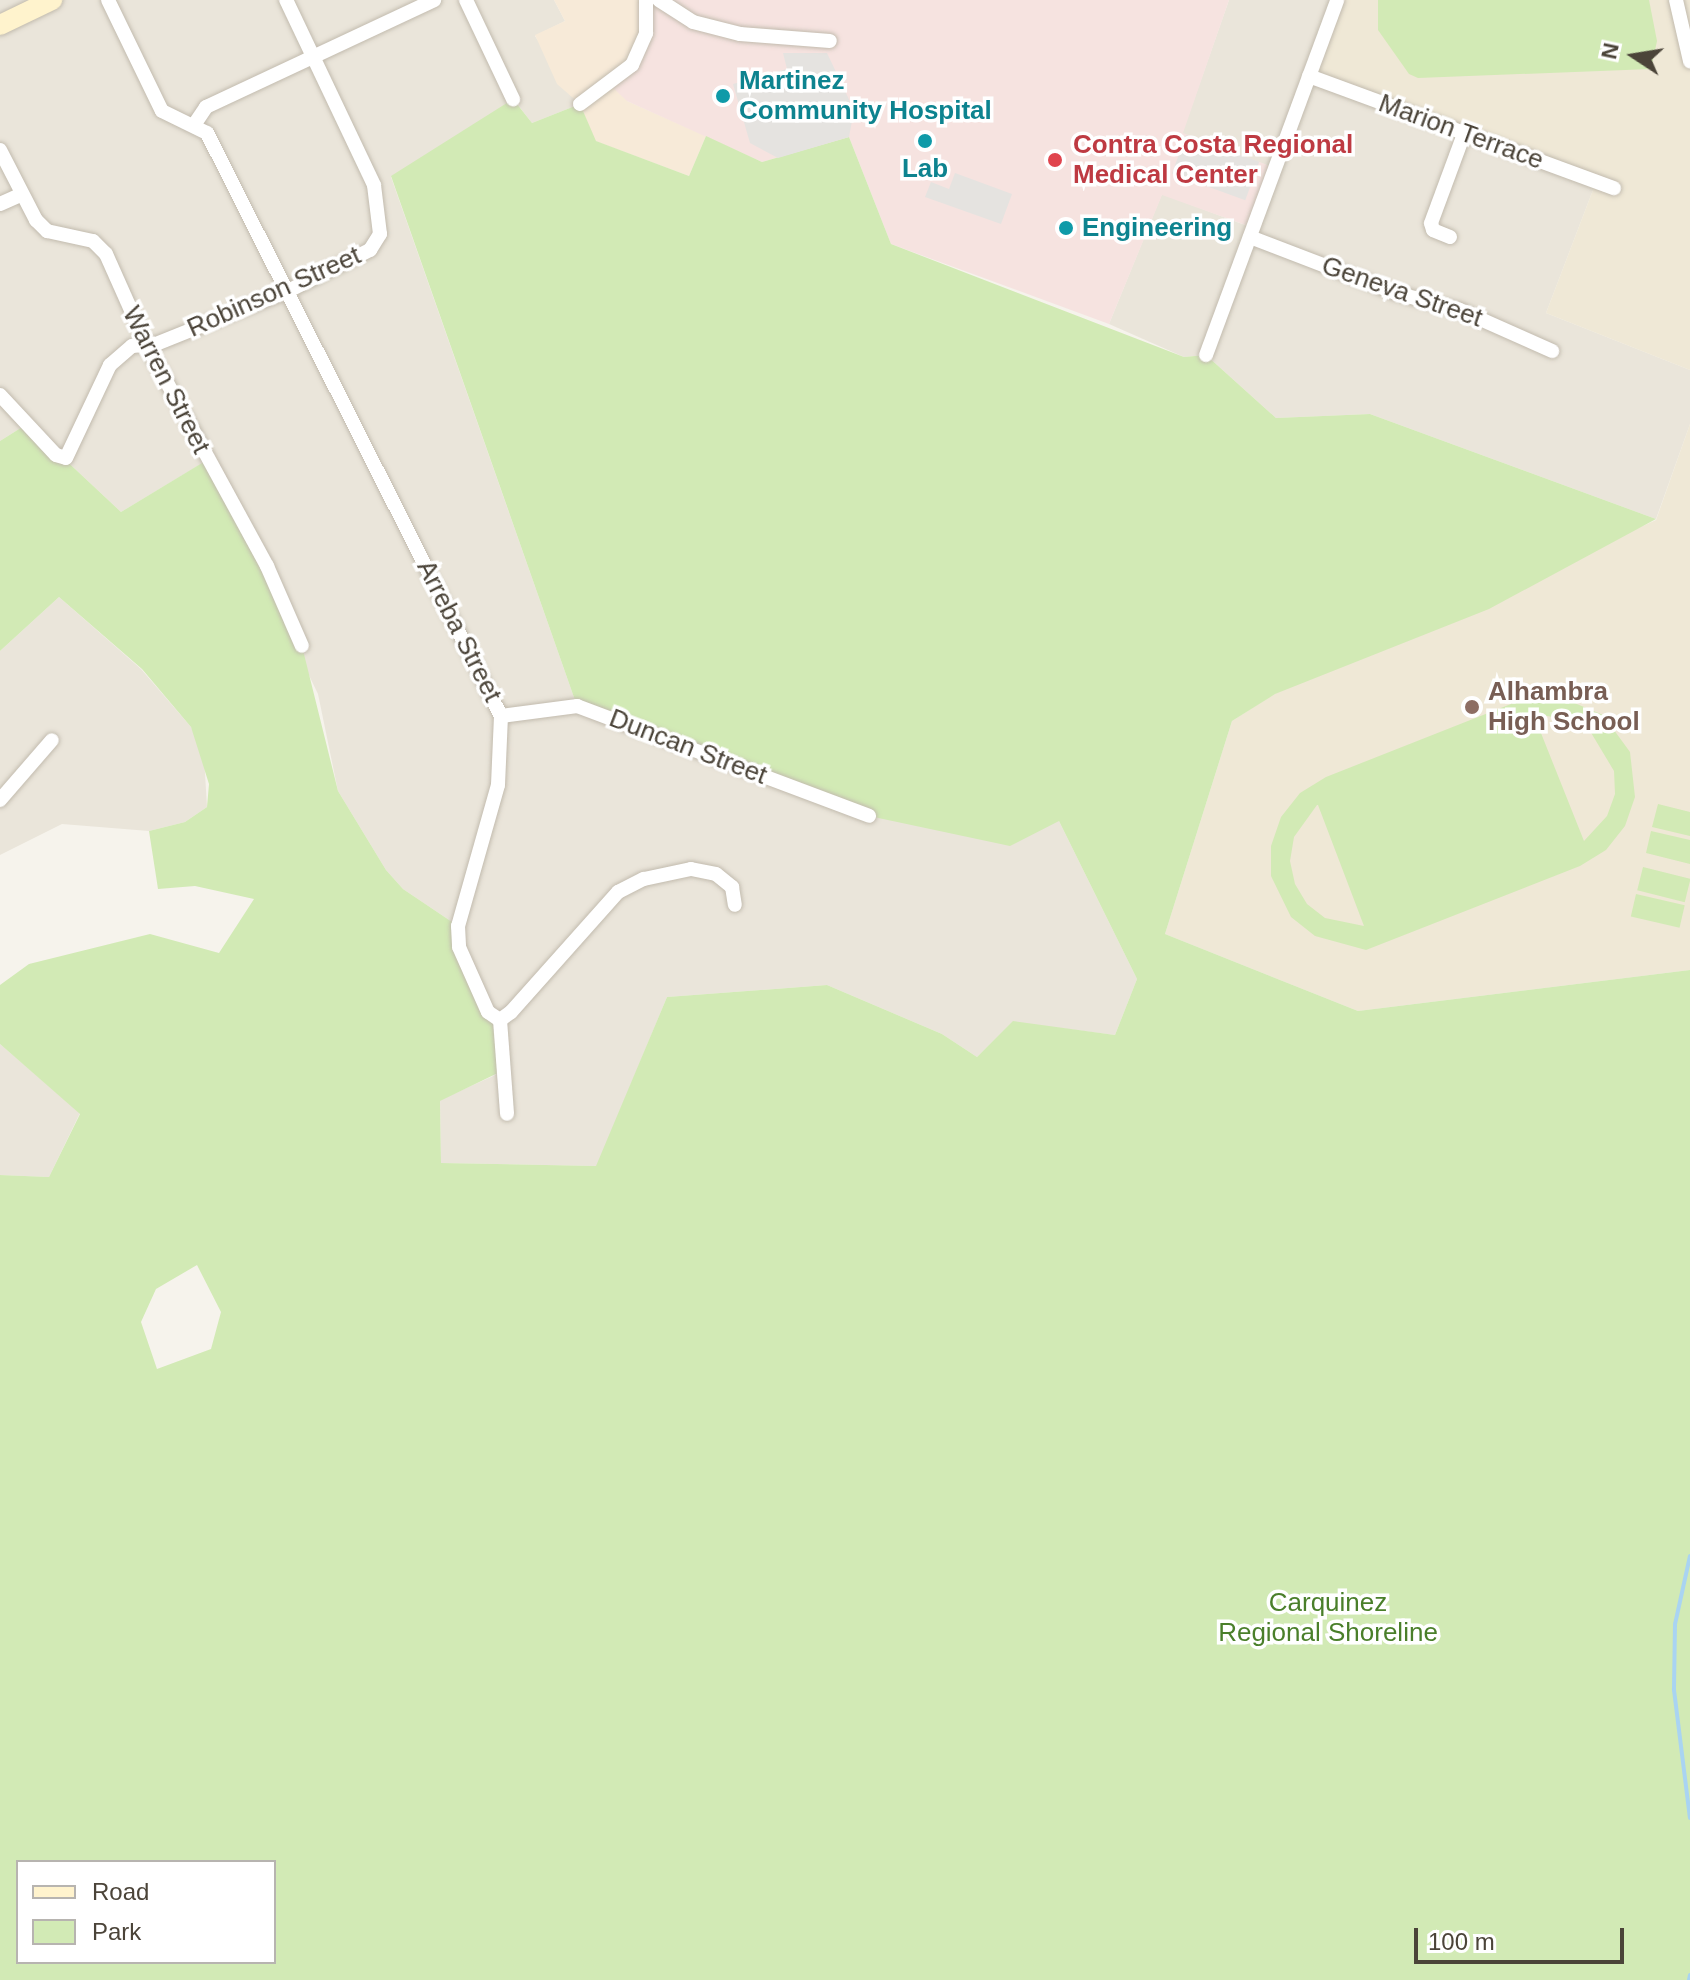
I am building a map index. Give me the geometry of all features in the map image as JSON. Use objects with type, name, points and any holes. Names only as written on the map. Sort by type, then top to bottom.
[{"type":"main road","points":[[0,25],[52,0]]},
{"type":"street","name":"Arreba Street","points":[[108,0],[156,102],[173,119],[194,125],[207,133],[501,716],[498,785],[458,926],[459,947],[477,989],[488,1012],[500,1020]]},
{"type":"street","name":"Robinson Street","points":[[0,395],[56,455],[66,458],[110,365],[132,346],[146,344],[288,291],[355,262],[380,234],[374,185],[286,0]]},
{"type":"street","points":[[194,125],[206,107],[434,0]]},
{"type":"street","points":[[466,0],[513,99]]},
{"type":"street","points":[[580,104],[632,65],[646,33],[646,0]]},
{"type":"street","points":[[659,0],[693,22],[740,34],[830,41]]},
{"type":"street","points":[[1206,355],[1337,0]]},
{"type":"street","points":[[1676,0],[1690,61]]},
{"type":"street","name":"Marion Terrace","points":[[1309,76],[1614,188]]},
{"type":"street","points":[[1450,237],[1433,230],[1431,223],[1464,134]]},
{"type":"street","name":"Warren Street","points":[[0,150],[22,194],[47,231],[93,241],[106,254],[146,344],[267,566],[302,646]]},
{"type":"street","points":[[0,204],[22,194]]},
{"type":"street","name":"Geneva Street","points":[[1250,237],[1396,293],[1460,310],[1552,351]]},
{"type":"street","name":"Duncan Street","points":[[501,716],[577,706],[869,816]]},
{"type":"street","points":[[0,800],[52,740]]},
{"type":"street","points":[[507,1114],[500,1020],[618,892],[644,879],[691,869],[716,874],[732,887],[735,905]]},
{"type":"shaded area","points":[[0,0],[554,0],[565,21],[535,36],[580,104],[532,123],[514,100],[391,177],[577,706],[1059,821],[1137,979],[1115,1035],[1013,1022],[977,1057],[942,1034],[827,985],[667,997],[597,1166],[441,1163],[440,1100],[502,1072],[458,926],[403,889],[386,870],[338,791],[318,694],[206,461],[121,512],[27,424],[0,441]]},
{"type":"shaded area","points":[[554,0],[646,0],[627,101],[706,136],[689,176],[595,141],[580,104],[557,84],[535,35],[565,21]]},
{"type":"shaded area","name":"Contra Costa Regional Medical Center","points":[[646,0],[1229,0],[1183,133],[1275,168],[1254,228],[1162,195],[1109,324],[891,244],[849,137],[762,162],[627,101],[610,85],[632,65]]},
{"type":"shaded area","points":[[1229,0],[1337,0],[1596,182],[1546,313],[1690,370],[1690,424],[1656,519],[1370,414],[1276,418],[1206,355],[1184,357],[1109,324],[1162,194],[1253,228],[1275,168],[1182,134]]},
{"type":"shaded area","points":[[1337,0],[1690,0],[1690,370],[1546,313],[1596,182],[1309,76]]},
{"type":"shaded area","points":[[783,53],[827,53],[854,110],[849,137],[778,158],[750,143],[733,84],[787,69]]},
{"type":"shaded area","points":[[1186,135],[1259,162],[1245,200],[1172,174]]},
{"type":"shaded area","points":[[955,173],[1012,194],[1001,224],[925,197],[931,182],[949,189]]},
{"type":"shaded area","name":"Alhambra High School","points":[[1690,424],[1690,970],[1358,1011],[1165,934],[1232,721],[1274,694],[1656,520]]},
{"type":"shaded area","points":[[59,597],[141,669],[191,727],[204,756],[207,807],[185,822],[149,831],[62,824],[0,855],[0,651]]},
{"type":"shaded area","points":[[0,1044],[80,1113],[49,1177],[0,1175]]},
{"type":"green space","points":[[1378,0],[1649,0],[1657,41],[1651,69],[1418,78],[1409,74],[1378,30]]},
{"type":"green space","name":"Carquinez Regional Shoreline","points":[[513,99],[532,123],[580,104],[596,141],[689,176],[706,136],[762,162],[849,137],[891,244],[1184,357],[1206,355],[1276,418],[1370,414],[1656,519],[1489,609],[1275,694],[1232,721],[1165,934],[1358,1011],[1690,970],[1690,1980],[0,1980],[0,1175],[49,1177],[80,1114],[0,1044],[0,985],[29,964],[150,934],[219,953],[254,899],[195,886],[158,889],[149,831],[185,822],[207,807],[209,784],[191,727],[142,669],[59,597],[0,651],[0,441],[27,424],[121,512],[207,460],[302,646],[338,791],[386,870],[403,889],[458,926],[459,947],[500,1020],[502,1071],[440,1101],[441,1163],[596,1166],[667,997],[827,985],[942,1034],[977,1057],[1013,1021],[1115,1035],[1137,979],[1059,821],[1010,846],[869,816],[577,706],[391,176]],"holes":[[[197,1265],[221,1312],[211,1349],[157,1369],[141,1322],[156,1289]]]},
{"type":"green space","points":[[1558,696],[1603,715],[1630,752],[1635,797],[1625,826],[1606,850],[1580,866],[1366,950],[1315,936],[1291,917],[1271,876],[1271,846],[1281,817],[1300,793],[1326,777],[1516,702]],"holes":[[[1547,716],[1570,720],[1590,731],[1614,771],[1615,794],[1607,816],[1584,841],[1535,718]],[[1318,805],[1364,926],[1325,918],[1307,904],[1295,884],[1290,861],[1294,837]]]},
{"type":"green space","points":[[1658,804],[1690,812],[1690,836],[1652,827]]},
{"type":"green space","points":[[1651,831],[1690,840],[1690,864],[1646,853]]},
{"type":"green space","points":[[1643,867],[1690,879],[1685,902],[1637,890]]},
{"type":"green space","points":[[1636,894],[1685,905],[1680,928],[1631,916]]},
{"type":"waterway","points":[[1690,1556],[1675,1624],[1674,1690],[1690,1818]]},
{"type":"waterway","points":[[1689,1980],[1690,1975]]},
{"type":"place","name":"Martinez Community Hospital","points":[[723,96]]},
{"type":"place","name":"Lab","points":[[925,141]]},
{"type":"place","name":"Contra Costa Regional Medical Center","points":[[1055,160]]},
{"type":"place","name":"Engineering","points":[[1066,228]]},
{"type":"place","name":"Alhambra High School","points":[[1472,707]]}]
